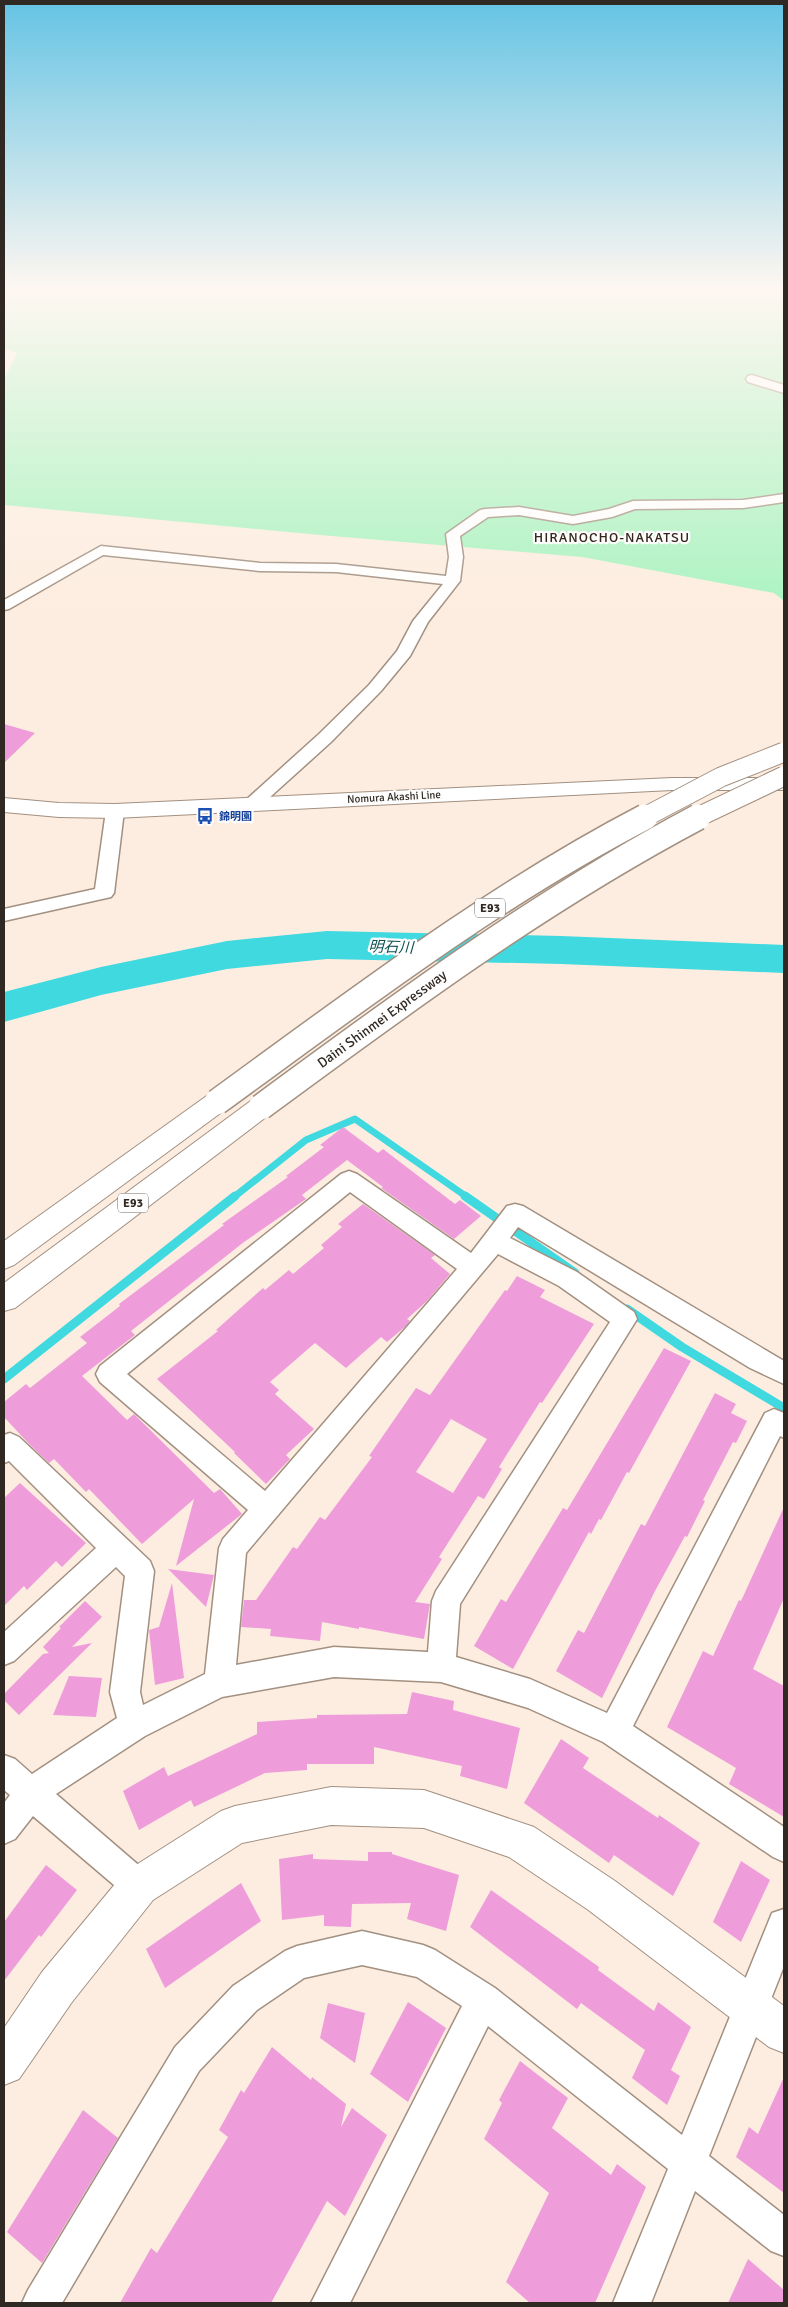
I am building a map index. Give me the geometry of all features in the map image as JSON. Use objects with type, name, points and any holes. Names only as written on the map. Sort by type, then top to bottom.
[{"type":"main road","name":"E93","points":[[4,1257],[449,934],[594,844],[720,777],[784,752]]},
{"type":"main road","name":"Daini Shinmei Expressway","points":[[4,1299],[261,1107],[491,940],[618,859],[740,795],[784,776]]},
{"type":"main road","name":"Nomura Akashi Line","points":[[4,805],[59,810],[115,811],[672,784],[784,784]]},
{"type":"main road","points":[[4,2064],[57,1987],[139,1886],[235,1825],[331,1806],[424,1809],[520,1841],[601,1895],[784,2032]]},
{"type":"street","points":[[253,803],[375,688],[404,652],[422,621],[453,581],[456,557],[453,534],[485,513],[519,510],[573,520],[612,513],[632,506],[743,504],[784,498]]},
{"type":"street","points":[[4,606],[101,550],[260,567],[336,568],[453,581]]},
{"type":"street","points":[[4,915],[104,893],[115,811]]},
{"type":"street","points":[[266,1509],[109,1374],[349,1180],[473,1267]]},
{"type":"street","points":[[219,1683],[233,1548],[495,1241],[515,1213],[759,1360],[784,1373]]},
{"type":"street","points":[[442,1667],[446,1602],[625,1319],[568,1279],[495,1241]]},
{"type":"street","points":[[614,1731],[774,1421],[784,1426]]},
{"type":"street","points":[[4,1451],[10,1445],[140,1571],[125,1692],[134,1725]]},
{"type":"street","points":[[4,1651],[116,1548]]},
{"type":"street","points":[[4,1828],[31,1793],[134,1725],[219,1683],[334,1662],[442,1667],[530,1694],[614,1731],[784,1846]]},
{"type":"street","points":[[4,1770],[139,1886]]},
{"type":"street","points":[[632,2303],[784,1925]]},
{"type":"street","points":[[41,2303],[188,2059],[245,1998],[297,1963],[362,1948],[423,1962],[483,2000],[784,2238]]},
{"type":"street","points":[[330,2303],[483,2000]]},
{"type":"green space","points":[[4,399],[784,399],[784,601],[774,593],[582,557],[320,535],[4,505]]},
{"type":"building","points":[[4,724],[35,733],[4,763]]},
{"type":"building","points":[[343,1127],[378,1153],[383,1149],[455,1204],[460,1200],[481,1216],[454,1239],[381,1188],[383,1187],[347,1160],[302,1195],[306,1199],[244,1242],[131,1331],[135,1335],[82,1376],[127,1420],[134,1414],[214,1493],[220,1489],[242,1514],[176,1566],[194,1499],[142,1544],[89,1489],[86,1492],[54,1459],[49,1463],[30,1445],[4,1417],[4,1402],[26,1384],[30,1388],[87,1343],[80,1337],[120,1306],[119,1304],[224,1225],[222,1224],[288,1177],[286,1176],[324,1147],[320,1145]]},
{"type":"building","points":[[363,1204],[435,1255],[431,1258],[450,1274],[427,1301],[407,1319],[410,1321],[406,1326],[387,1342],[381,1337],[346,1368],[315,1343],[270,1382],[279,1390],[275,1394],[314,1429],[286,1455],[290,1459],[266,1484],[235,1452],[157,1379],[218,1331],[216,1330],[263,1288],[265,1290],[289,1270],[293,1274],[324,1248],[321,1245],[342,1227],[338,1224]]},
{"type":"building","points":[[517,1276],[545,1290],[540,1297],[594,1324],[542,1403],[540,1402],[499,1467],[502,1469],[484,1499],[478,1496],[439,1557],[442,1559],[415,1602],[430,1604],[424,1639],[322,1622],[320,1641],[270,1636],[271,1629],[241,1627],[244,1600],[256,1600],[293,1547],[297,1549],[320,1517],[325,1520],[372,1457],[369,1456],[416,1388],[430,1395],[505,1290],[507,1291]],"holes":[[[451,1419],[487,1439],[453,1493],[416,1472]]]},
{"type":"building","points":[[664,1348],[691,1361],[601,1520],[599,1519],[591,1534],[589,1532],[513,1669],[474,1646],[501,1599],[506,1602],[563,1508],[567,1510]]},
{"type":"building","points":[[715,1393],[736,1404],[731,1413],[747,1421],[736,1443],[733,1442],[703,1500],[705,1501],[687,1537],[685,1536],[655,1591],[602,1698],[556,1671],[578,1630],[584,1633],[641,1524],[645,1526]]},
{"type":"building","points":[[20,1483],[86,1543],[62,1567],[56,1561],[27,1590],[24,1586],[4,1606],[4,1498]]},
{"type":"building","points":[[784,1507],[784,1598],[753,1669],[784,1686],[784,1817],[729,1784],[736,1768],[667,1727],[703,1651],[713,1656],[739,1600],[741,1601]]},
{"type":"building","points":[[168,1569],[214,1575],[206,1607]]},
{"type":"building","points":[[172,1583],[184,1678],[155,1685],[149,1630],[159,1627]]},
{"type":"building","points":[[85,1601],[102,1617],[72,1647],[92,1643],[19,1715],[4,1700],[4,1694],[43,1654],[49,1653],[43,1647],[61,1628],[59,1627]]},
{"type":"building","points":[[69,1676],[102,1678],[96,1717],[53,1715]]},
{"type":"building","points":[[412,1692],[454,1701],[453,1710],[520,1728],[507,1789],[460,1776],[462,1766],[374,1747],[374,1764],[307,1764],[307,1770],[265,1773],[194,1807],[191,1800],[139,1830],[123,1791],[164,1767],[168,1776],[257,1734],[257,1722],[317,1718],[317,1715],[407,1714]]},
{"type":"building","points":[[561,1739],[589,1758],[583,1768],[658,1818],[659,1815],[700,1843],[673,1896],[614,1855],[609,1863],[524,1803]]},
{"type":"building","points":[[368,1852],[392,1852],[392,1854],[459,1875],[446,1931],[407,1919],[411,1903],[352,1904],[351,1927],[324,1926],[324,1915],[282,1920],[279,1859],[313,1854],[313,1859],[368,1861]]},
{"type":"building","points":[[741,1861],[770,1880],[741,1942],[713,1922]]},
{"type":"building","points":[[46,1865],[77,1890],[4,1981],[4,1922]]},
{"type":"building","points":[[241,1883],[261,1921],[165,1988],[146,1949]]},
{"type":"building","points":[[491,1890],[599,1967],[598,1970],[654,2011],[658,2002],[691,2027],[671,2070],[680,2076],[667,2105],[632,2078],[645,2050],[581,2003],[577,2009],[470,1927]]},
{"type":"building","points":[[408,2002],[446,2028],[408,2102],[370,2074]]},
{"type":"building","points":[[328,2003],[365,2013],[355,2063],[320,2038]]},
{"type":"building","points":[[272,2047],[311,2080],[312,2077],[346,2104],[341,2127],[352,2108],[387,2135],[345,2216],[327,2201],[271,2303],[120,2303],[151,2248],[157,2253],[228,2137],[219,2130],[241,2090],[244,2093]]},
{"type":"building","points":[[520,2061],[568,2098],[552,2128],[611,2175],[617,2164],[646,2187],[595,2303],[530,2303],[506,2282],[549,2193],[484,2139],[502,2103],[499,2100]]},
{"type":"building","points":[[784,2077],[784,2193],[736,2157],[749,2127],[758,2134]]},
{"type":"building","points":[[83,2110],[118,2138],[42,2263],[7,2232]]},
{"type":"building","points":[[748,2259],[784,2290],[784,2303],[728,2303]]},
{"type":"waterway","name":"明石川","points":[[4,1007],[101,981],[227,955],[327,945],[561,950],[784,959]]},
{"type":"waterway","points":[[234,1197],[306,1140],[355,1119],[467,1197]]},
{"type":"waterway","points":[[4,1379],[235,1196]]},
{"type":"waterway","points":[[465,1196],[575,1273]]},
{"type":"waterway","points":[[627,1309],[682,1347],[784,1408]]},
{"type":"place","name":"錦明園","points":[[205,816]]},
{"type":"district","name":"HIRANOCHO-NAKATSU","points":[[612,537]]}]
